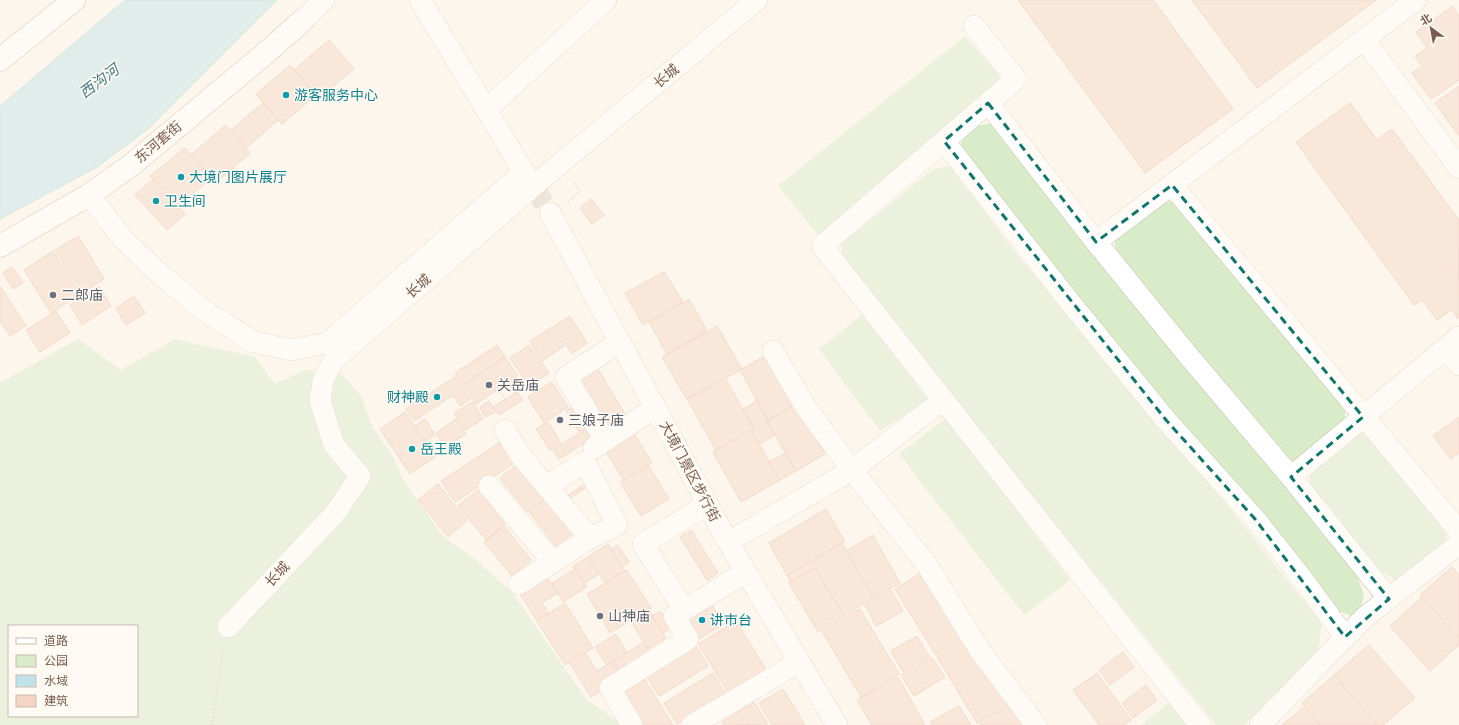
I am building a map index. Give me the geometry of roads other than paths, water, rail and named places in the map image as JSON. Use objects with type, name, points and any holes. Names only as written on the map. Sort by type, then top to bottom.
[{"type":"street","points":[[0,60],[74,0]]},
{"type":"street","points":[[303,20],[324,0]]},
{"type":"street","points":[[89,195],[123,239],[162,276],[209,314],[254,342],[291,350],[327,343],[528,179],[420,0]]},
{"type":"street","points":[[486,110],[606,0]]},
{"type":"street","name":"长城","points":[[229,635],[337,511],[360,476],[334,445],[323,416],[320,401],[323,381],[336,359],[538,182],[758,0]]},
{"type":"street","points":[[1096,242],[1416,0]]},
{"type":"street","name":"东河套街","points":[[0,246],[89,195],[136,161],[303,20]]},
{"type":"street","points":[[974,26],[1016,80],[822,246],[1200,725]]},
{"type":"street","points":[[1364,39],[1459,168]]},
{"type":"street","points":[[988,103],[1096,242],[1187,354],[1291,477],[1389,598]]},
{"type":"street","points":[[944,142],[1069,301],[1166,420],[1259,525],[1301,577],[1345,638]]},
{"type":"street","points":[[1172,185],[1459,531]]},
{"type":"street","name":"大境门景区步行街","points":[[550,214],[728,542],[836,725]]},
{"type":"street","points":[[605,440],[566,377],[620,342]]},
{"type":"street","points":[[1291,477],[1452,343],[1459,365]]},
{"type":"street","points":[[773,351],[805,406],[852,470],[927,565],[979,649],[1036,725]]},
{"type":"street","points":[[728,542],[852,470],[943,400]]},
{"type":"street","points":[[547,486],[585,462],[594,446],[656,407]]},
{"type":"street","points":[[505,430],[521,456],[534,458],[547,486],[590,538]]},
{"type":"street","points":[[585,462],[617,525],[642,544],[684,610]]},
{"type":"street","points":[[490,486],[553,562]]},
{"type":"street","points":[[642,544],[708,504]]},
{"type":"street","points":[[519,584],[590,538],[617,525]]},
{"type":"street","points":[[1260,725],[1365,617],[1459,544]]},
{"type":"street","points":[[632,725],[610,688],[688,639],[674,616],[746,572]]},
{"type":"street","points":[[692,725],[799,662]]},
{"type":"water","name":"西沟河","points":[[125,0],[277,0],[149,128],[97,167],[0,219],[0,106]]},
{"type":"tunnel","points":[[533,186],[550,213]]},
{"type":"place","name":"游客服务中心","points":[[286,95]]},
{"type":"place","name":"大境门图片展厅","points":[[181,177]]},
{"type":"place","name":"卫生间","points":[[156,201]]},
{"type":"place","name":"二郎庙","points":[[53,295]]},
{"type":"place","name":"关岳庙","points":[[489,385]]},
{"type":"place","name":"财神殿","points":[[437,397]]},
{"type":"place","name":"三娘子庙","points":[[560,420]]},
{"type":"place","name":"岳王殿","points":[[412,449]]},
{"type":"place","name":"山神庙","points":[[600,616]]},
{"type":"place","name":"讲市台","points":[[702,620]]}]
